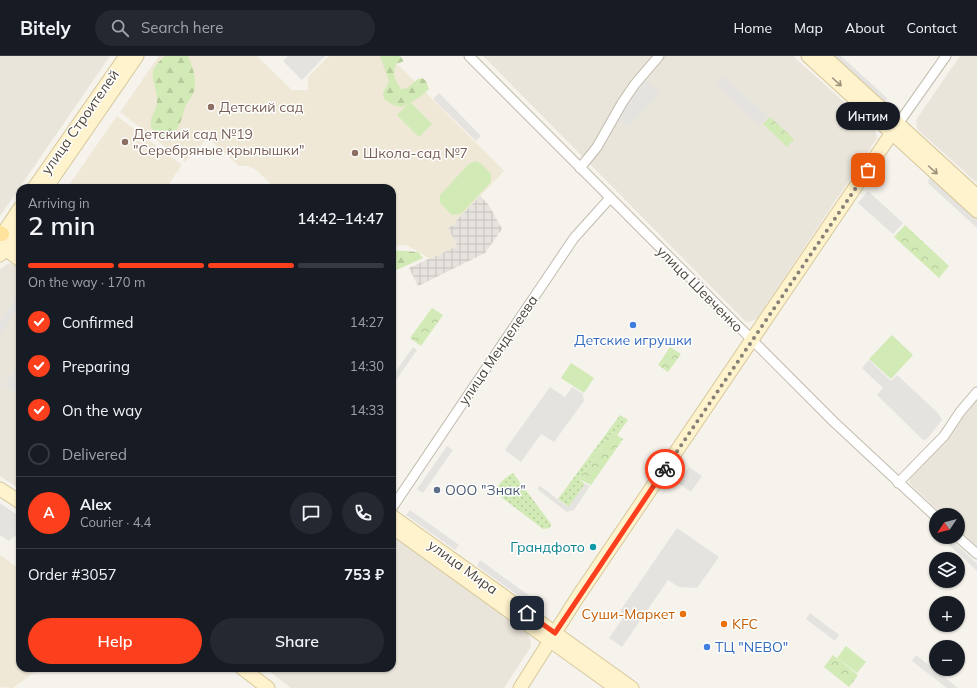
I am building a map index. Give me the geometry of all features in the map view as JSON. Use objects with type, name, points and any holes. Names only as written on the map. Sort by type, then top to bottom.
[{"type":"main road","name":"улица Строителей","points":[[37,184],[126,56]]},
{"type":"main road","name":"улица Строителей","points":[[49,184],[137,56]]},
{"type":"main road","points":[[808,56],[977,196]]},
{"type":"main road","points":[[824,56],[977,211]]},
{"type":"main road","points":[[520,688],[895,129]]},
{"type":"main road","points":[[5,243],[16,217]]},
{"type":"main road","points":[[5,243],[16,231]]},
{"type":"main road","points":[[5,243],[16,255]]},
{"type":"main road","points":[[0,489],[16,499]]},
{"type":"main road","name":"улица Мира","points":[[396,519],[553,637],[616,688]]},
{"type":"main road","name":"улица Мира","points":[[396,530],[553,637],[632,688]]},
{"type":"main road","points":[[247,672],[268,688]]},
{"type":"street","name":"улица Шевченко","points":[[469,56],[834,422],[929,511]]},
{"type":"street","points":[[580,168],[597,147],[622,103],[635,84],[659,56]]},
{"type":"street","points":[[895,129],[946,56]]},
{"type":"street","name":"улица Менделеева","points":[[396,502],[574,238],[610,198]]},
{"type":"street","points":[[898,483],[944,436],[960,412],[977,392]]},
{"type":"street","points":[[965,543],[977,554]]},
{"type":"shaded area","points":[[0,56],[110,56],[22,184],[16,184],[16,193],[0,216]]},
{"type":"shaded area","name":"Школа-сад №7","points":[[159,56],[257,56],[292,90],[308,90],[308,77],[329,56],[389,56],[504,171],[455,222],[456,224],[448,228],[457,246],[430,259],[407,245],[396,246],[396,184],[271,184],[256,170],[249,166],[239,166],[208,138],[185,162],[120,112]]},
{"type":"shaded area","points":[[288,56],[325,56],[302,80],[283,61]]},
{"type":"shaded area","points":[[483,56],[793,56],[875,130],[877,138],[757,319],[749,322],[745,321]]},
{"type":"shaded area","points":[[831,56],[841,56],[887,98],[886,106]]},
{"type":"shaded area","points":[[960,56],[977,56],[977,183],[917,129],[916,120]]},
{"type":"shaded area","points":[[724,76],[768,117],[759,126],[716,85]]},
{"type":"shaded area","points":[[646,80],[660,93],[627,127],[618,119],[638,89]]},
{"type":"shaded area","points":[[439,93],[481,136],[476,141],[433,99]]},
{"type":"shaded area","name":"Детский сад №19 \"Серебряные крылышки\"","points":[[117,116],[182,165],[169,184],[70,184]]},
{"type":"shaded area","points":[[930,173],[977,216],[977,228],[928,183]]},
{"type":"shaded area","points":[[868,191],[903,223],[893,234],[858,203]]},
{"type":"shaded area","points":[[480,196],[488,204],[502,229],[485,253],[418,286],[409,268],[457,246],[448,228]]},
{"type":"shaded area","points":[[9,263],[16,266],[16,486],[0,476],[0,269]]},
{"type":"shaded area","points":[[16,299],[16,311],[0,334],[0,322]]},
{"type":"shaded area","points":[[413,347],[417,350],[396,380],[396,371]]},
{"type":"shaded area","points":[[869,360],[891,381],[897,375],[938,413],[942,420],[927,439],[923,440],[877,395],[883,388],[862,368]]},
{"type":"shaded area","points":[[16,368],[16,393],[4,385]]},
{"type":"shaded area","points":[[550,387],[565,397],[572,387],[583,394],[584,401],[554,442],[541,434],[521,462],[505,450]]},
{"type":"shaded area","points":[[977,399],[977,546],[965,535],[965,508],[936,508],[909,483],[911,476],[950,435],[960,418]]},
{"type":"shaded area","points":[[447,446],[453,450],[423,493],[417,489]]},
{"type":"shaded area","points":[[689,467],[702,476],[691,492],[678,483]]},
{"type":"shaded area","points":[[585,484],[590,486],[574,510],[567,512],[537,489],[540,486],[568,507]]},
{"type":"shaded area","points":[[0,503],[16,514],[16,535],[9,541],[0,535]]},
{"type":"shaded area","points":[[410,510],[459,545],[455,550],[406,515]]},
{"type":"shaded area","points":[[677,528],[719,557],[697,588],[679,587],[668,580],[622,647],[609,638],[625,615],[620,611]]},
{"type":"shaded area","points":[[396,538],[527,632],[531,642],[530,648],[504,688],[291,688],[270,672],[396,672]]},
{"type":"shaded area","points":[[956,544],[964,552],[957,552],[949,545]]},
{"type":"shaded area","points":[[965,552],[977,564],[977,571],[965,560]]},
{"type":"shaded area","points":[[0,555],[16,566],[16,672],[35,672],[13,688],[0,687]]},
{"type":"shaded area","points":[[480,560],[534,599],[530,604],[477,566]]},
{"type":"shaded area","points":[[810,613],[839,635],[835,641],[806,619]]},
{"type":"shaded area","points":[[916,655],[929,665],[929,674],[912,661]]},
{"type":"shaded area","points":[[931,676],[943,676],[958,688],[947,688]]},
{"type":"green space","points":[[165,56],[188,56],[195,81],[194,91],[185,107],[180,124],[172,136],[168,139],[162,138],[158,135],[152,128],[151,124],[157,101],[153,77],[154,68]]},
{"type":"green space","points":[[380,56],[400,56],[404,61],[396,64],[394,71],[397,83],[401,89],[407,88],[416,80],[422,78],[426,81],[429,89],[420,97],[402,107],[393,105],[384,99],[383,93],[389,81]]},
{"type":"green space","points":[[410,102],[432,124],[419,137],[397,115]]},
{"type":"green space","points":[[770,117],[794,139],[787,147],[763,124]]},
{"type":"green space","points":[[475,161],[480,163],[491,174],[491,182],[461,214],[452,215],[440,203],[440,195],[469,164]]},
{"type":"green space","points":[[905,225],[949,266],[939,278],[894,237]]},
{"type":"green space","points":[[396,250],[418,252],[423,258],[396,270]]},
{"type":"green space","points":[[432,308],[443,315],[421,346],[410,338]]},
{"type":"green space","points":[[892,335],[913,355],[891,379],[869,359]]},
{"type":"green space","points":[[670,347],[681,354],[668,372],[658,365]]},
{"type":"green space","points":[[571,363],[594,378],[584,393],[561,378]]},
{"type":"green space","points":[[620,415],[628,420],[617,435],[612,432],[579,479],[585,484],[569,507],[558,499]]},
{"type":"green space","points":[[612,432],[623,439],[591,485],[579,479]]},
{"type":"green space","points":[[513,473],[551,524],[550,528],[543,529],[496,493],[496,490],[500,484]]},
{"type":"green space","points":[[846,646],[866,662],[857,673],[837,658]]},
{"type":"green space","points":[[833,655],[858,675],[849,687],[824,667]]},
{"type":"way so far","points":[[665,469],[868,170]]},
{"type":"place","name":"Детский сад","points":[[211,107]]},
{"type":"place","name":"Детский сад №19 \"Серебряные крылышки\"","points":[[125,142]]},
{"type":"place","name":"Школа-сад №7","points":[[355,153]]},
{"type":"place","name":"Интим","points":[[868,170]]},
{"type":"place","name":"Детские игрушки","points":[[633,325]]},
{"type":"place","name":"ООО \"Знак\"","points":[[437,490]]},
{"type":"place","name":"Грандфото","points":[[593,547]]},
{"type":"place","name":"Суши-Маркет","points":[[683,614]]},
{"type":"place","name":"KFC","points":[[724,624]]},
{"type":"place","name":"ТЦ \"NEBO\"","points":[[707,647]]},
{"type":"route","points":[[527,613],[555,633],[665,469]]}]
